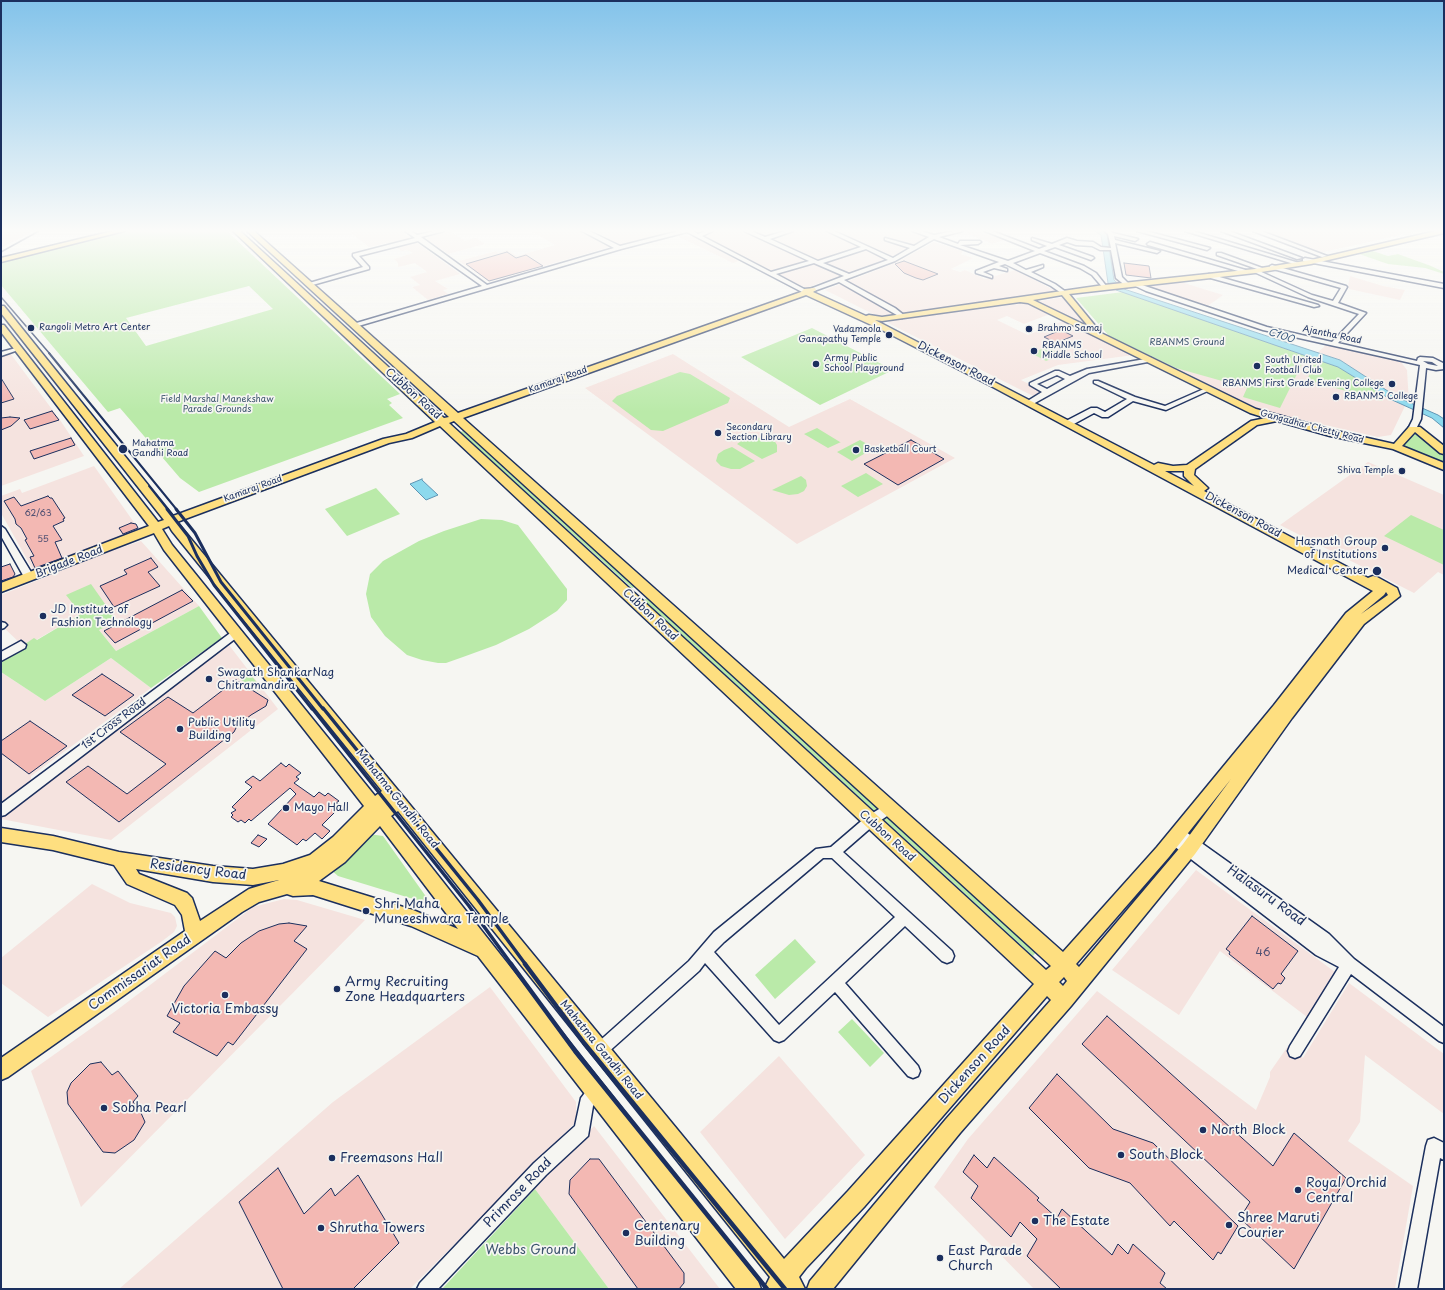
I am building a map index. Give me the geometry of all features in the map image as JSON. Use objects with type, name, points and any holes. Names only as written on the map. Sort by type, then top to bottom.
[{"type":"main road","name":"Cubbon Road","points":[[302,291],[386,370],[452,421],[649,590],[1080,980]]},
{"type":"main road","name":"Cubbon Road","points":[[318,291],[399,366],[452,421],[632,599],[1064,999]]},
{"type":"main road","name":"Kamaraj Road","points":[[173,524],[807,291]]},
{"type":"main road","name":"Dickenson Road","points":[[784,1285],[1177,835],[1355,619],[1378,594],[1379,590],[1344,566],[1143,462],[882,323],[808,291]]},
{"type":"main road","points":[[882,323],[902,316],[1077,291]]},
{"type":"main road","name":"Gangadhar Chetty Road","points":[[1064,293],[1101,336]]},
{"type":"main road","points":[[314,302],[327,299]]},
{"type":"main road","name":"Gangadhar Chetty Road","points":[[1022,300],[1030,301],[1245,408],[1281,420],[1396,447],[1444,467]]},
{"type":"main road","name":"Mahatma Gandhi Road","points":[[1,308],[173,524],[600,1050],[784,1285]]},
{"type":"main road","name":"Mahatma Gandhi Road","points":[[1,327],[157,530],[232,635],[377,810],[485,951],[596,1090],[750,1289]]},
{"type":"main road","points":[[386,370],[399,366]]},
{"type":"main road","points":[[1245,408],[1254,415],[1254,423]]},
{"type":"main road","points":[[1143,462],[1173,469],[1190,468],[1254,423],[1265,419],[1281,420]]},
{"type":"main road","points":[[1396,447],[1412,430],[1422,431],[1444,451]]},
{"type":"main road","name":"Dickenson Road","points":[[1190,468],[1189,476],[1203,488],[1258,521]]},
{"type":"main road","name":"Brigade Road","points":[[1,588],[136,536],[173,524]]},
{"type":"main road","points":[[632,599],[649,590]]},
{"type":"main road","name":"Dickenson Road","points":[[818,1289],[954,1126],[1080,980],[1191,846],[1288,714],[1355,619]]},
{"type":"main road","points":[[683,646],[700,636]]},
{"type":"main road","name":"Commissariat Road","points":[[1,1070],[236,906],[255,895],[285,888],[304,881],[322,871],[339,858],[377,810],[396,797]]},
{"type":"main road","name":"Residency Road","points":[[1,835],[60,844],[119,860],[213,874],[253,877],[283,872],[315,861],[377,810]]},
{"type":"main road","points":[[119,860],[133,879],[181,899],[191,915],[194,935]]},
{"type":"main road","name":"Commissariat Road","points":[[285,888],[314,887],[413,918],[485,951]]},
{"type":"street","points":[[359,329],[366,329],[377,322],[474,291]]},
{"type":"street","points":[[359,329],[474,291]]},
{"type":"street","points":[[861,291],[893,308],[902,316]]},
{"type":"street","name":"Ajantha Road","points":[[1152,291],[1265,329],[1333,345],[1422,363]]},
{"type":"street","points":[[1263,291],[1316,306]]},
{"type":"street","points":[[1299,291],[1363,313],[1333,345]]},
{"type":"street","points":[[1334,304],[1341,291]]},
{"type":"street","points":[[1,354],[18,349]]},
{"type":"street","points":[[1422,363],[1430,359],[1442,365]]},
{"type":"street","points":[[1030,402],[1087,371],[1150,360]]},
{"type":"street","points":[[1422,363],[1442,365]]},
{"type":"street","points":[[1422,363],[1422,374],[1417,403],[1417,416],[1422,431]]},
{"type":"street","points":[[1422,374],[1442,365]]},
{"type":"street","points":[[1047,392],[1032,384],[1057,372],[1070,379]]},
{"type":"street","points":[[1096,382],[1132,399],[1166,408],[1208,389]]},
{"type":"street","points":[[1069,423],[1094,410],[1105,414],[1132,399]]},
{"type":"street","points":[[1412,430],[1417,416]]},
{"type":"street","points":[[1,529],[29,577]]},
{"type":"street","name":"1st Cross Road","points":[[1,811],[232,635]]},
{"type":"street","points":[[1,657],[21,645]]},
{"type":"street","points":[[600,1050],[694,966],[719,936],[820,853],[834,852],[870,821],[889,808]]},
{"type":"street","name":"Halasuru Road","points":[[1177,835],[1321,950],[1349,964],[1444,1036]]},
{"type":"street","points":[[834,852],[947,956]]},
{"type":"street","points":[[705,952],[778,1035],[905,917]]},
{"type":"street","points":[[1295,1051],[1349,964]]},
{"type":"street","points":[[835,982],[912,1070]]},
{"type":"street","name":"Primrose Road","points":[[426,1289],[540,1169],[582,1130],[586,1103],[596,1090]]},
{"type":"street","points":[[1408,1289],[1434,1146],[1444,1152]]},
{"type":"shaded area","points":[[417,291],[444,291],[448,294],[428,300]]},
{"type":"shaded area","points":[[827,291],[1058,292],[885,316],[877,316]]},
{"type":"shaded area","points":[[1154,291],[1211,291],[1223,295],[1205,308]]},
{"type":"shaded area","points":[[1359,291],[1404,291],[1400,300]]},
{"type":"shaded area","points":[[1064,297],[1089,328],[1035,302]]},
{"type":"shaded area","points":[[1027,303],[1050,314],[1024,324],[1007,316],[997,320],[1028,335],[1063,321],[1134,355],[1058,365],[1021,380],[1043,391],[1033,396],[888,323],[891,320]]},
{"type":"shaded area","points":[[1220,326],[1338,367],[1390,399],[1405,406],[1391,435],[1378,437],[1259,410],[1176,368],[1197,358]]},
{"type":"shaded area","name":"RBANMS First Grade Evening College","points":[[1326,345],[1389,358],[1401,362],[1407,370],[1409,402],[1397,397],[1340,360],[1317,353]]},
{"type":"shaded area","points":[[10,353],[60,420],[84,456],[1,486],[1,356]]},
{"type":"shaded area","points":[[673,354],[789,427],[850,399],[955,458],[797,544],[585,388]]},
{"type":"shaded area","name":"Hasnath Group of Institutions","points":[[1368,462],[1444,495],[1444,575],[1438,572],[1414,593],[1280,525]]},
{"type":"shaded area","points":[[94,466],[138,528],[136,531],[33,570],[1,513],[1,496],[20,489],[22,493]]},
{"type":"shaded area","points":[[141,541],[199,606],[116,651],[99,630],[117,621],[81,614],[36,640],[22,645],[1,625],[1,595],[108,552]]},
{"type":"shaded area","points":[[229,645],[278,709],[111,840],[1,819],[6,812]]},
{"type":"shaded area","points":[[111,658],[151,688],[31,776],[31,781],[1,804],[1,672],[45,701]]},
{"type":"shaded area","points":[[1196,870],[1335,972],[1307,1017],[1220,951],[1179,1015],[1112,970]]},
{"type":"shaded area","points":[[92,884],[130,903],[171,913],[175,917],[177,926],[174,932],[161,942],[48,1017],[1,983],[1,958]]},
{"type":"shaded area","points":[[284,899],[297,900],[365,920],[81,1207],[31,1071],[117,1010],[253,907]]},
{"type":"shaded area","points":[[1349,983],[1444,1054],[1444,1114],[1365,1055],[1360,1122],[1348,1141],[1413,1186],[1395,1289],[1034,1289],[934,1187],[968,1139],[1097,991],[1256,1110],[1270,1077],[1270,1072],[1288,1046],[1303,1058]]},
{"type":"shaded area","points":[[490,987],[576,1102],[576,1122],[410,1289],[119,1289],[333,1102]]},
{"type":"shaded area","points":[[779,1056],[865,1155],[785,1239],[700,1132]]},
{"type":"shaded area","points":[[594,1126],[720,1289],[609,1289],[535,1189]]},
{"type":"green space","name":"Field Marshal Manekshaw Parade Grounds","points":[[6,291],[229,291],[126,318],[146,346],[273,309],[254,291],[291,291],[400,394],[387,399],[392,403],[389,405],[403,418],[199,492],[180,478],[120,408],[108,412]]},
{"type":"green space","name":"RBANMS Ground","points":[[1123,292],[1306,356],[1280,408],[1243,397],[1247,388],[1176,368],[1109,336],[1076,298]]},
{"type":"green space","name":"Army Public School Playground","points":[[812,328],[893,370],[820,405],[741,357]]},
{"type":"green space","points":[[1047,347],[1062,355],[1046,361],[1031,353]]},
{"type":"green space","points":[[1316,359],[1338,367],[1384,395],[1382,401],[1307,380]]},
{"type":"green space","points":[[680,372],[690,374],[730,398],[728,403],[663,431],[651,430],[612,401],[617,396]]},
{"type":"green space","name":"Basketball Court","points":[[817,428],[841,442],[828,448],[804,434]]},
{"type":"green space","points":[[463,431],[635,587],[632,588],[460,432]]},
{"type":"green space","points":[[1416,433],[1430,442],[1444,456],[1444,464],[1401,445]]},
{"type":"green space","points":[[754,437],[774,440],[777,445],[777,452],[762,459],[737,444],[744,439]]},
{"type":"green space","name":"Basketball Court","points":[[860,440],[874,448],[852,461],[837,452]]},
{"type":"green space","points":[[732,447],[755,461],[740,469],[731,469],[721,466],[716,461],[718,454]]},
{"type":"green space","points":[[866,473],[883,484],[858,497],[841,486]]},
{"type":"green space","points":[[801,476],[806,480],[807,486],[804,491],[798,494],[789,495],[772,490]]},
{"type":"green space","points":[[376,488],[400,514],[347,536],[325,509]]},
{"type":"green space","points":[[1411,515],[1444,530],[1444,565],[1384,536]]},
{"type":"green space","points":[[481,519],[502,520],[518,525],[567,589],[567,600],[557,611],[529,629],[496,645],[446,663],[422,660],[407,655],[385,636],[371,617],[366,594],[370,574],[383,561],[419,541]]},
{"type":"green space","points":[[91,584],[117,621],[99,630],[116,651],[199,606],[222,638],[151,688],[111,658],[45,701],[1,672],[1,660],[34,638],[37,640],[81,614],[66,595]]},
{"type":"green space","points":[[647,598],[1036,952],[1033,956],[644,600]]},
{"type":"green space","points":[[247,671],[262,688],[258,691],[238,678]]},
{"type":"green space","points":[[369,834],[383,836],[427,898],[423,902],[338,876],[331,870]]},
{"type":"green space","points":[[795,939],[816,962],[775,999],[755,975]]},
{"type":"green space","points":[[852,1019],[884,1053],[870,1067],[838,1032]]},
{"type":"green space","name":"Webbs Ground","points":[[535,1189],[609,1289],[442,1289]]},
{"type":"water","points":[[1119,291],[1131,291],[1340,360],[1397,397],[1438,415],[1444,419],[1444,428],[1432,418],[1390,399],[1338,367]]},
{"type":"water","points":[[422,479],[438,495],[426,500],[410,484]]},
{"type":"building","points":[[1061,330],[1073,336],[1056,343],[1044,337]]},
{"type":"building","points":[[1,378],[14,399],[1,403]]},
{"type":"building","points":[[52,411],[59,420],[30,429],[24,420]]},
{"type":"building","points":[[1,418],[20,418],[11,426],[1,430]]},
{"type":"building","points":[[71,438],[75,445],[34,459],[30,451]]},
{"type":"building","points":[[911,440],[944,459],[898,485],[864,464]]},
{"type":"building","points":[[48,496],[52,498],[65,518],[63,519],[64,521],[53,526],[62,540],[55,542],[62,558],[35,568],[30,557],[34,556],[25,540],[27,539],[21,528],[16,524],[15,519],[4,501],[14,497],[21,506]]},
{"type":"building","points":[[131,523],[136,524],[138,528],[123,534],[119,528]]},
{"type":"building","points":[[151,558],[158,567],[148,572],[160,586],[114,607],[100,586],[127,574],[124,570]]},
{"type":"building","points":[[10,564],[15,574],[13,577],[1,581],[1,567]]},
{"type":"building","points":[[182,590],[193,601],[115,643],[104,631]]},
{"type":"building","points":[[102,674],[134,695],[105,716],[72,695]]},
{"type":"building","name":"Public Utility Building","points":[[236,680],[268,700],[266,706],[237,726],[234,732],[119,822],[66,782],[88,766],[127,794],[166,764],[120,732],[168,697],[193,713]]},
{"type":"building","points":[[30,721],[67,746],[29,774],[1,753],[1,741]]},
{"type":"building","name":"Mayo Hall","points":[[281,763],[286,767],[289,764],[301,773],[296,777],[299,779],[294,783],[314,797],[319,792],[325,796],[328,793],[339,801],[336,803],[341,806],[322,825],[330,831],[322,839],[315,833],[306,841],[303,839],[297,845],[268,824],[296,794],[290,788],[251,821],[249,819],[245,823],[241,820],[238,822],[231,817],[233,815],[231,813],[236,810],[232,807],[252,787],[245,782],[253,776],[260,781]]},
{"type":"building","points":[[258,835],[267,839],[259,847],[251,843]]},
{"type":"building","points":[[1252,916],[1298,951],[1281,974],[1285,978],[1281,984],[1278,983],[1273,989],[1229,954],[1230,952],[1226,949]]},
{"type":"building","name":"Victoria Embassy","points":[[289,923],[307,926],[294,941],[307,949],[233,1045],[228,1042],[217,1056],[173,1032],[180,1023],[167,1016],[184,986],[215,951],[226,958],[241,943],[259,931],[279,924]]},
{"type":"building","points":[[1107,1016],[1273,1166],[1294,1133],[1346,1178],[1294,1269],[1240,1218],[1250,1202],[1082,1044]]},
{"type":"building","name":"Sobha Pearl","points":[[101,1062],[112,1075],[118,1071],[138,1096],[133,1102],[141,1113],[145,1122],[134,1140],[115,1153],[103,1152],[68,1104],[67,1092],[71,1083],[90,1064]]},
{"type":"building","name":"South Block","points":[[1057,1074],[1113,1129],[1153,1143],[1238,1226],[1221,1254],[1218,1252],[1213,1260],[1174,1221],[1170,1226],[1130,1183],[1089,1168],[1029,1108]]},
{"type":"building","name":"The Estate","points":[[974,1155],[987,1168],[994,1157],[1039,1198],[1037,1200],[1057,1218],[1062,1209],[1112,1255],[1118,1244],[1128,1254],[1133,1244],[1165,1273],[1160,1283],[1167,1289],[1061,1289],[1027,1256],[1037,1239],[1020,1222],[1011,1237],[971,1198],[978,1186],[963,1172]]},
{"type":"building","name":"Centenary Building","points":[[590,1159],[599,1159],[684,1273],[684,1283],[679,1289],[638,1289],[569,1194],[570,1180]]},
{"type":"building","name":"Shrutha Towers","points":[[278,1168],[304,1214],[331,1188],[335,1196],[358,1175],[399,1243],[353,1289],[283,1289],[239,1202]]},
{"type":"railway","points":[[1,297],[50,354]]},
{"type":"railway","points":[[49,353],[177,510]]},
{"type":"railway","points":[[149,486],[168,510]]},
{"type":"railway","points":[[167,509],[188,536],[197,556],[214,585],[312,709]]},
{"type":"railway","points":[[176,509],[195,533],[221,582],[323,709]]},
{"type":"railway","points":[[312,708],[469,906],[512,965]]},
{"type":"railway","points":[[323,708],[478,900],[526,965]]},
{"type":"railway","points":[[511,964],[575,1051],[767,1289]]},
{"type":"railway","points":[[525,964],[584,1043],[785,1289]]},
{"type":"place","name":"Rangoli Metro Art Center","points":[[31,328]]},
{"type":"place","name":"Brahmo Samaj","points":[[1029,329]]},
{"type":"place","name":"Vadamoola Ganapathy Temple","points":[[889,335]]},
{"type":"place","name":"RBANMS Middle School","points":[[1034,351]]},
{"type":"place","name":"Army Public School Playground","points":[[816,364]]},
{"type":"place","name":"South United Football Club","points":[[1257,366]]},
{"type":"place","name":"RBANMS First Grade Evening College","points":[[1392,384]]},
{"type":"place","name":"RBANMS College","points":[[1336,397]]},
{"type":"place","name":"Secondary Section Library","points":[[718,433]]},
{"type":"place","name":"Mahatma Gandhi Road","points":[[123,449]]},
{"type":"place","name":"Basketball Court","points":[[856,450]]},
{"type":"place","name":"Shiva Temple","points":[[1402,471]]},
{"type":"place","name":"Hasnath Group of Institutions","points":[[1385,548]]},
{"type":"place","name":"Medical Center","points":[[1377,571]]},
{"type":"place","name":"JD Institute of Fashion Technology","points":[[43,616]]},
{"type":"place","name":"Swagath ShankarNag Chitramandira","points":[[209,679]]},
{"type":"place","name":"Public Utility Building","points":[[180,729]]},
{"type":"place","name":"Mayo Hall","points":[[286,808]]},
{"type":"place","name":"Shri Maha Muneeshwara Temple","points":[[366,911]]},
{"type":"place","name":"Army Recruiting Zone Headquarters","points":[[337,989]]},
{"type":"place","name":"Victoria Embassy","points":[[225,995]]},
{"type":"place","name":"Sobha Pearl","points":[[104,1108]]},
{"type":"place","name":"North Block","points":[[1203,1130]]},
{"type":"place","name":"South Block","points":[[1121,1155]]},
{"type":"place","name":"Freemasons Hall","points":[[332,1158]]},
{"type":"place","name":"Royal Orchid Central","points":[[1298,1190]]},
{"type":"place","name":"The Estate","points":[[1035,1221]]},
{"type":"place","name":"Shree Maruti Courier","points":[[1229,1225]]},
{"type":"place","name":"Shrutha Towers","points":[[321,1228]]},
{"type":"place","name":"Centenary Building","points":[[626,1233]]},
{"type":"place","name":"East Parade Church","points":[[940,1258]]},
{"type":"water label","name":"C100","points":[[1281,336]]}]
